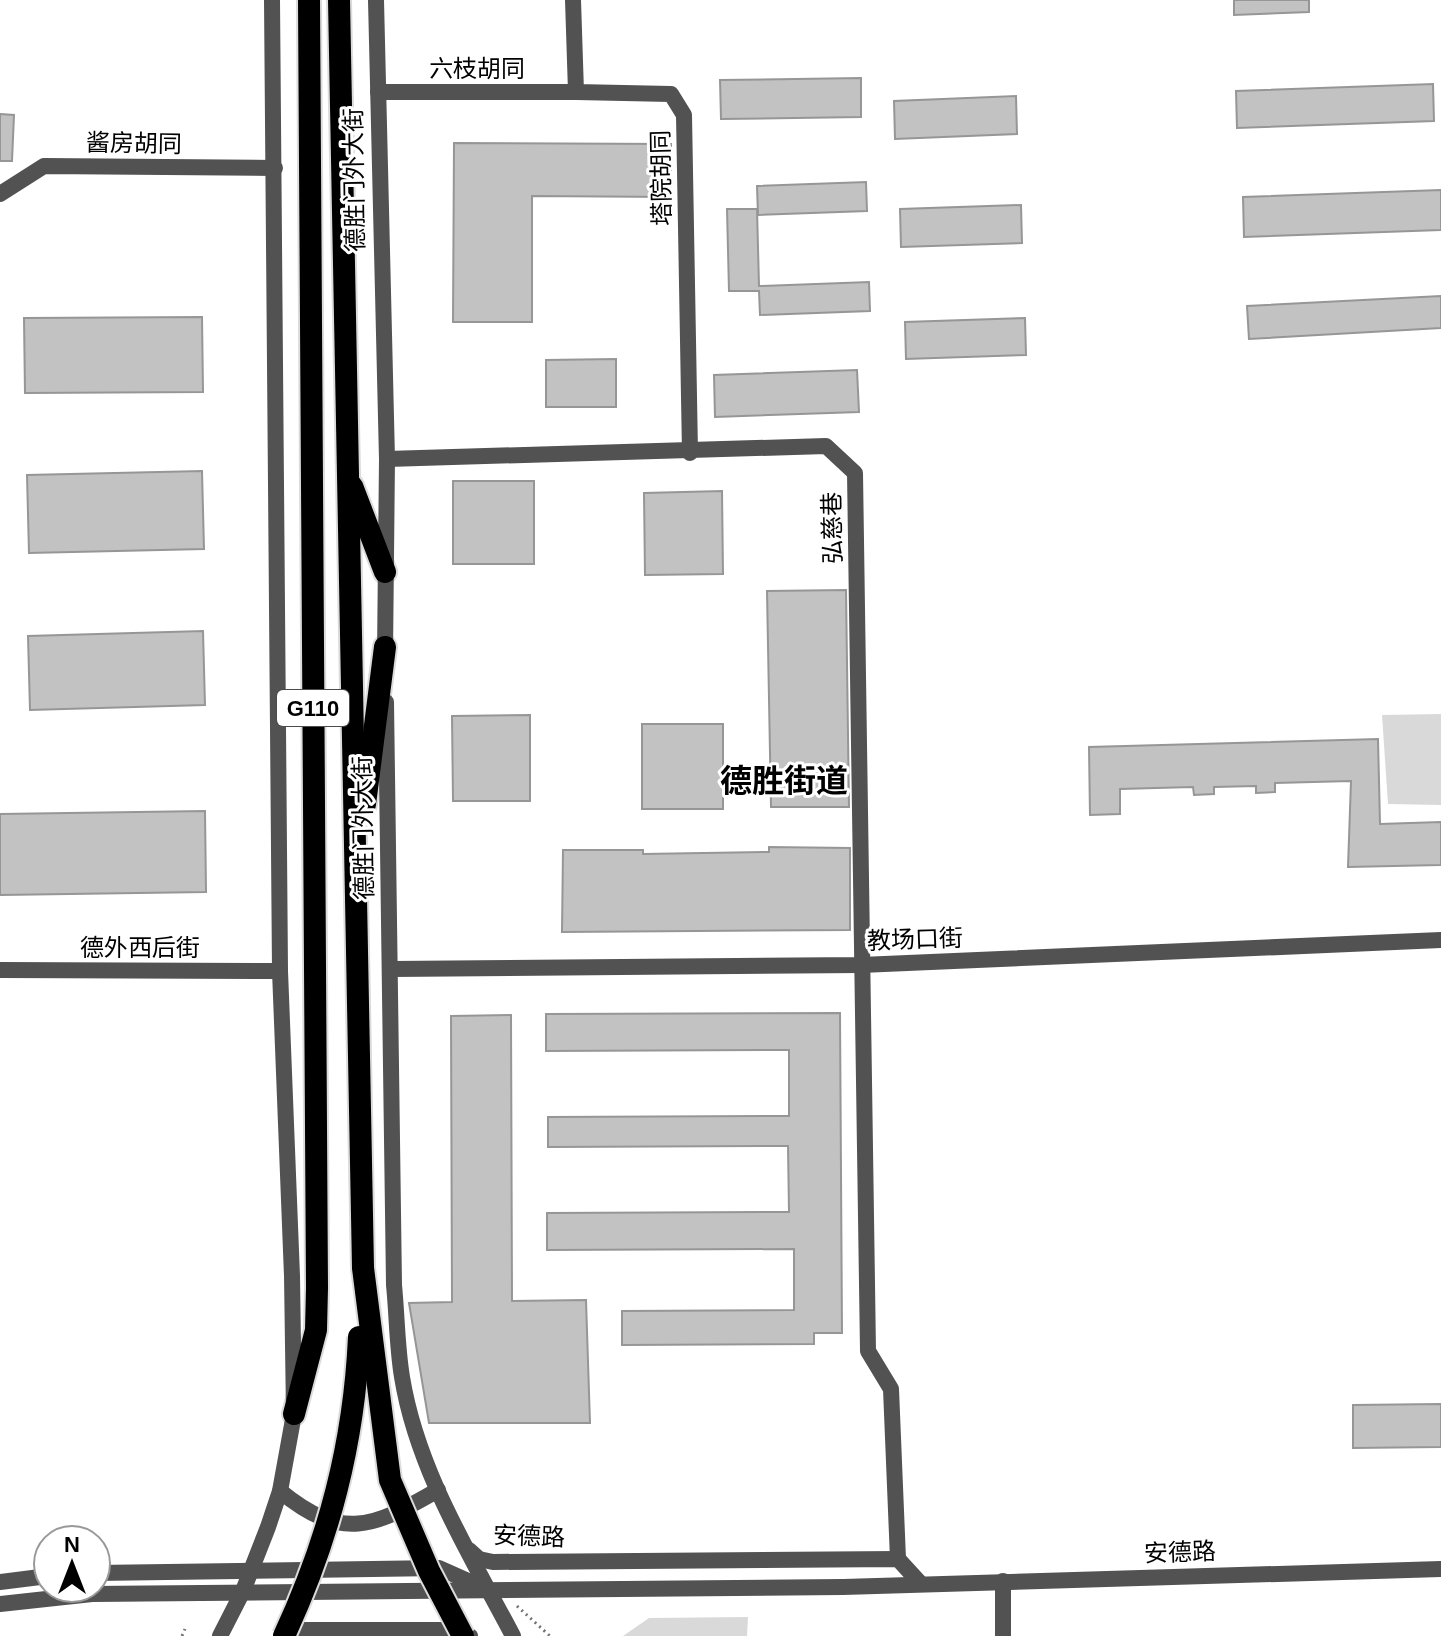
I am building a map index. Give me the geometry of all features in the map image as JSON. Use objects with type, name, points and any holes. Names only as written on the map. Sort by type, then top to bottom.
[{"type":"highway","name":"德胜门外大街","points":[[294,1414],[316,1330],[317,1288],[309,0]]},
{"type":"highway","name":"德胜门外大街","points":[[339,0],[363,1268]]},
{"type":"highway","points":[[346,469],[385,572]]},
{"type":"highway","points":[[356,877],[385,647]]},
{"type":"highway","points":[[283,1636],[311,1579],[335,1508],[350,1445],[358,1374],[363,1268]]},
{"type":"highway","points":[[363,1268],[390,1480],[429,1571],[463,1636]]},
{"type":"street","name":"德胜门外大街","points":[[220,1636],[243,1591],[280,1491],[294,1414],[280,971],[272,0]]},
{"type":"street","name":"德胜门外大街","points":[[376,0],[387,459],[385,647],[392,969],[394,1285],[401,1362],[415,1430],[438,1490],[465,1547],[513,1636]]},
{"type":"street","points":[[573,0],[576,92]]},
{"type":"street","name":"六枝胡同","points":[[378,92],[576,92]]},
{"type":"street","name":"塔院胡同","points":[[576,92],[671,94],[684,115],[690,453]]},
{"type":"street","name":"酱房胡同","points":[[0,194],[44,166],[275,168]]},
{"type":"street","name":"弘慈巷","points":[[387,459],[690,453],[826,446],[855,473],[868,1351],[891,1389],[898,1559]]},
{"type":"street","name":"教场口街","points":[[392,969],[861,965],[1441,940]]},
{"type":"street","name":"德外西后街","points":[[0,970],[280,971]]},
{"type":"street","points":[[280,1491],[322,1519],[371,1524],[392,1517],[438,1490]]},
{"type":"street","name":"安德路","points":[[465,1547],[479,1559],[493,1562],[898,1559]]},
{"type":"street","points":[[898,1559],[920,1583]]},
{"type":"street","points":[[112,1572],[252,1568],[439,1568],[489,1591]]},
{"type":"street","name":"安德路","points":[[0,1604],[92,1594],[489,1591],[1441,1569]]},
{"type":"street","points":[[0,1582],[32,1578]]},
{"type":"street","points":[[1003,1581],[1003,1636]]},
{"type":"street","points":[[283,1636],[300,1630],[441,1630],[472,1636]]},
{"type":"path","points":[[489,1591],[528,1613],[550,1636]]},
{"type":"path","points":[[182,1636],[185,1629]]},
{"type":"shaded area","points":[[1441,714],[1441,805],[1388,804],[1382,715]]},
{"type":"shaded area","points":[[748,1617],[747,1636],[623,1636],[649,1618]]},
{"type":"building","points":[[1234,0],[1309,0],[1309,12],[1234,15]]},
{"type":"building","points":[[861,78],[861,117],[721,119],[720,80]]},
{"type":"building","points":[[1433,84],[1434,121],[1237,128],[1236,91]]},
{"type":"building","points":[[1016,96],[1017,134],[895,139],[894,101]]},
{"type":"building","points":[[0,114],[14,115],[12,161],[0,161]]},
{"type":"building","points":[[454,143],[671,144],[671,197],[532,196],[532,322],[453,322]]},
{"type":"building","points":[[866,182],[867,211],[758,215],[757,186]]},
{"type":"building","points":[[1441,190],[1441,230],[1244,237],[1243,197]]},
{"type":"building","points":[[1021,205],[1022,243],[901,247],[900,209]]},
{"type":"building","points":[[727,209],[757,209],[759,286],[869,282],[870,311],[760,315],[759,291],[729,291]]},
{"type":"building","points":[[1441,296],[1441,328],[1249,339],[1247,306]]},
{"type":"building","points":[[202,317],[203,392],[25,393],[24,318]]},
{"type":"building","points":[[1025,318],[1026,355],[906,359],[905,322]]},
{"type":"building","points":[[616,359],[616,407],[546,407],[546,360]]},
{"type":"building","points":[[857,370],[859,412],[715,417],[714,375]]},
{"type":"building","points":[[202,471],[204,549],[29,553],[27,475]]},
{"type":"building","points":[[453,481],[534,481],[534,564],[453,564]]},
{"type":"building","points":[[722,491],[723,574],[645,575],[644,493]]},
{"type":"building","points":[[846,590],[849,807],[771,807],[767,591]]},
{"type":"building","points":[[203,631],[205,705],[30,710],[28,636]]},
{"type":"building","points":[[530,715],[530,801],[453,801],[452,716]]},
{"type":"building","points":[[642,724],[723,724],[723,809],[642,809]]},
{"type":"building","points":[[1378,739],[1380,824],[1441,822],[1441,865],[1348,867],[1351,781],[1275,783],[1275,792],[1256,793],[1256,786],[1214,787],[1214,794],[1194,795],[1193,787],[1120,789],[1120,814],[1090,815],[1089,747]]},
{"type":"building","points":[[205,811],[206,892],[0,895],[0,814]]},
{"type":"building","points":[[769,847],[850,848],[850,930],[562,932],[563,850],[643,850],[643,854],[769,852]]},
{"type":"building","points":[[840,1013],[842,1333],[814,1333],[814,1344],[622,1345],[622,1311],[794,1310],[794,1249],[547,1250],[547,1213],[789,1212],[788,1146],[548,1147],[548,1117],[789,1116],[789,1050],[546,1051],[546,1014]]},
{"type":"building","points":[[511,1015],[512,1301],[586,1300],[590,1423],[429,1423],[409,1303],[452,1302],[451,1016]]},
{"type":"building","points":[[1441,1404],[1441,1447],[1353,1448],[1353,1405]]},
{"type":"district","name":"德胜街道","points":[[784,781]]}]
